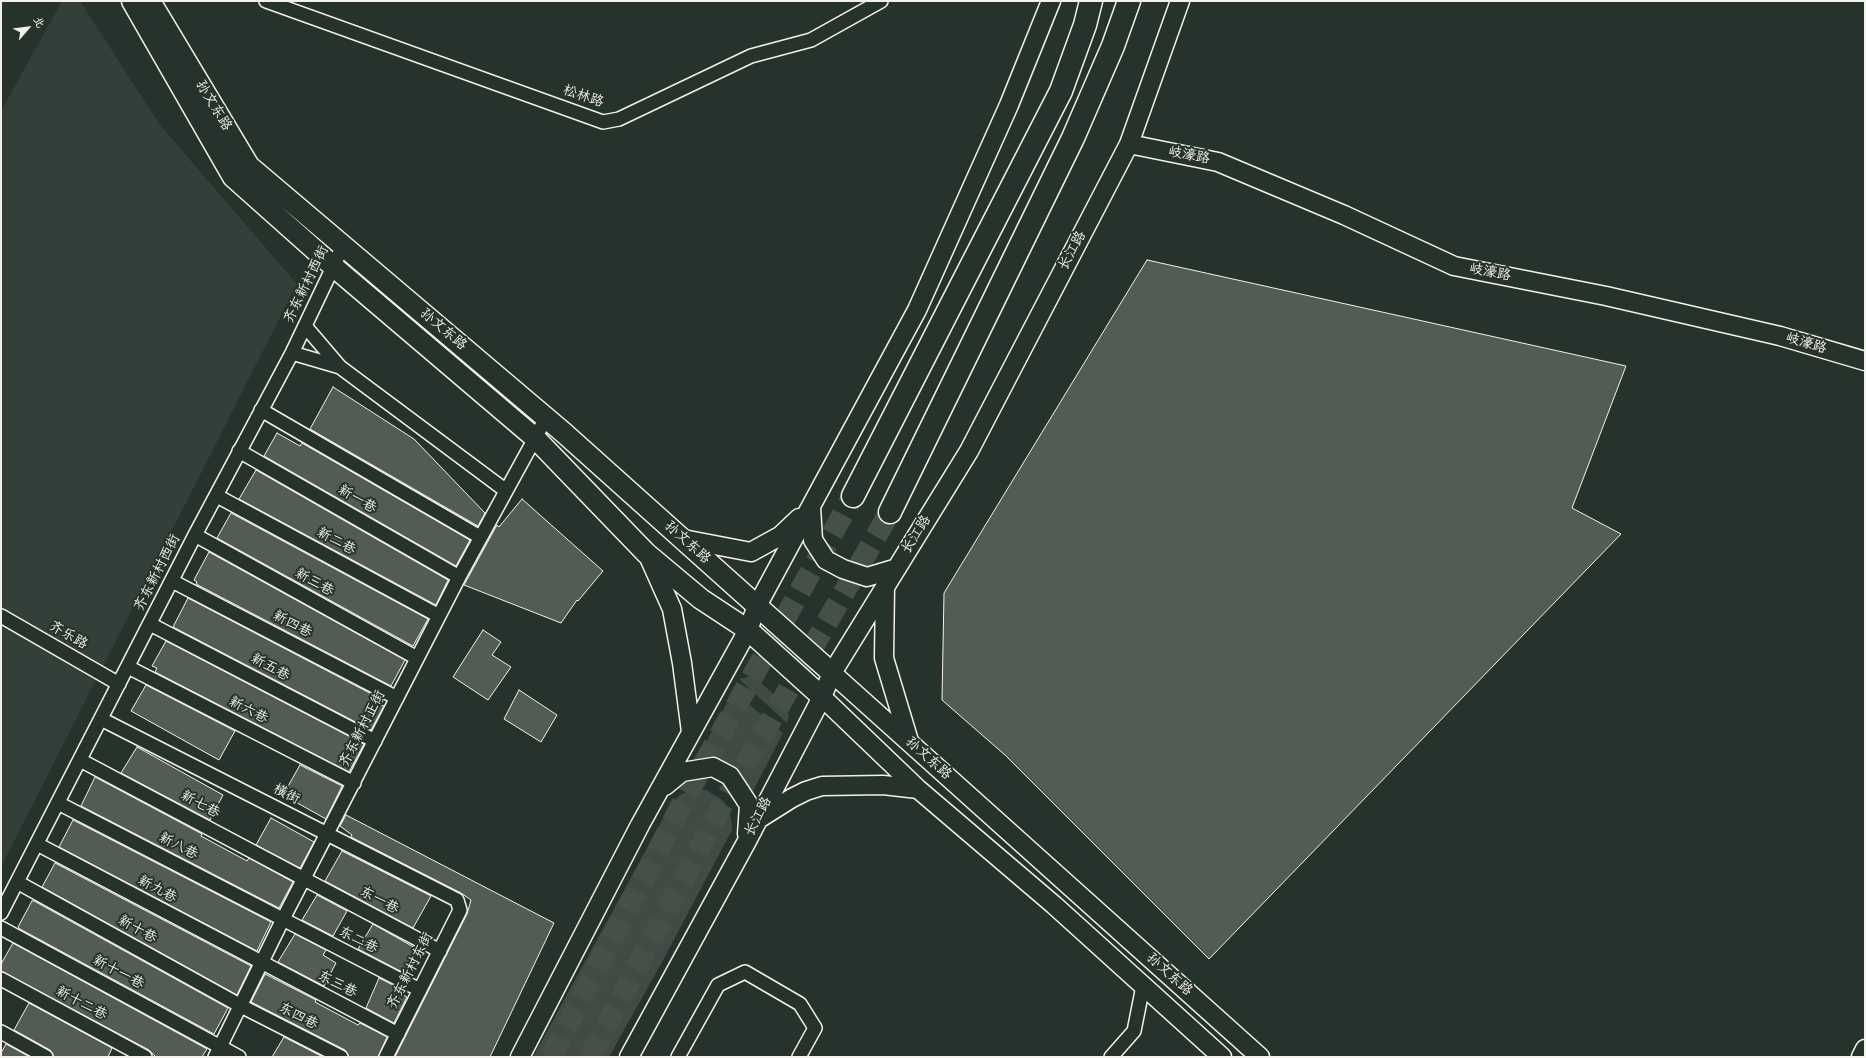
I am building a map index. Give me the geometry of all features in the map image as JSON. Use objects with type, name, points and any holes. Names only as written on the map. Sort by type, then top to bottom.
[{"type":"highway","points":[[853,496],[1061,91],[1085,25],[1091,1]]},
{"type":"highway","points":[[890,512],[1073,138],[1113,46],[1129,1]]},
{"type":"main road","name":"孙文东路","points":[[132,1],[233,177],[334,267],[535,438],[646,553],[701,599],[748,630],[822,697],[918,789],[1054,905],[1222,1057]]},
{"type":"main road","name":"孙文东路","points":[[150,1],[249,166],[546,418],[1260,1057]]},
{"type":"main road","points":[[520,1057],[658,790],[748,630],[757,606],[917,310],[1009,105],[1051,1]]},
{"type":"main road","name":"长江路","points":[[629,1057],[747,841],[822,697],[832,673],[969,451],[1129,144],[1180,1]]},
{"type":"main road","name":"岐濠路","points":[[1129,144],[1218,162],[1344,215],[1454,266],[1606,296],[1780,336],[1865,361]]},
{"type":"main road","points":[[683,540],[751,552],[780,536],[811,507]]},
{"type":"main road","points":[[811,507],[813,540],[826,560],[843,569],[866,577],[897,568]]},
{"type":"main road","points":[[646,553],[672,609],[682,663],[691,732]]},
{"type":"main road","points":[[886,586],[884,658],[909,742]]},
{"type":"main road","points":[[658,790],[682,772],[713,767],[730,776],[749,805],[747,841]]},
{"type":"main road","points":[[757,820],[792,798],[806,791],[822,786],[883,785],[918,789]]},
{"type":"main road","points":[[1861,1057],[1865,1049]]},
{"type":"street","name":"松林路","points":[[266,1],[603,122],[619,119],[751,56],[811,40],[881,1]]},
{"type":"street","name":"齐东新村西街","points":[[1,914],[260,410],[292,353],[343,246]]},
{"type":"street","points":[[304,326],[340,367],[505,490]]},
{"type":"street","points":[[292,353],[340,367]]},
{"type":"street","points":[[260,410],[480,538]]},
{"type":"street","name":"齐东新村正街","points":[[218,1052],[283,919],[417,658],[505,490],[546,418]]},
{"type":"street","name":"新一巷","points":[[239,452],[459,577]]},
{"type":"street","name":"新二巷","points":[[217,496],[439,616]]},
{"type":"street","name":"新三巷","points":[[196,535],[417,658]]},
{"type":"street","name":"新四巷","points":[[172,581],[397,698]]},
{"type":"street","name":"齐乐路","points":[[1,616],[119,684]]},
{"type":"street","name":"新五巷","points":[[150,624],[375,741]]},
{"type":"street","name":"新六巷","points":[[128,667],[354,783]]},
{"type":"street","name":"横街","points":[[101,719],[457,900]]},
{"type":"street","name":"新七巷","points":[[80,760],[304,879]]},
{"type":"street","name":"新八巷","points":[[58,802],[283,919]]},
{"type":"street","name":"新九巷","points":[[36,844],[262,964]]},
{"type":"street","name":"东一巷","points":[[304,879],[440,951]]},
{"type":"street","name":"新十巷","points":[[17,882],[241,1006]]},
{"type":"street","name":"齐东新村东街","points":[[386,1057],[460,910],[457,900]]},
{"type":"street","name":"东二巷","points":[[283,919],[420,990]]},
{"type":"street","name":"新十一巷","points":[[1,928],[218,1052],[239,1057]]},
{"type":"street","name":"东三巷","points":[[262,964],[398,1034]]},
{"type":"street","points":[[678,1057],[718,985],[745,972],[800,1004],[814,1028],[799,1057]]},
{"type":"street","name":"新十二巷","points":[[1,979],[145,1057]]},
{"type":"street","points":[[1111,1057],[1134,1031],[1142,986]]},
{"type":"street","name":"东四巷","points":[[241,1006],[341,1057]]},
{"type":"street","points":[[1,1032],[46,1057]]},
{"type":"shaded area","points":[[62,1],[80,1],[160,125],[297,284],[1,867],[1,111]]},
{"type":"shaded area","points":[[751,676],[757,679],[785,705],[789,716],[787,723],[739,679]]},
{"type":"shaded area","points":[[733,691],[783,733],[750,797],[738,772],[732,766],[720,762],[696,762]]},
{"type":"shaded area","points":[[694,789],[706,790],[721,799],[727,806],[731,819],[732,830],[662,962],[609,1057],[533,1057],[671,804],[680,795]]},
{"type":"building","points":[[1147,260],[1626,366],[1572,508],[1621,534],[1209,959],[1005,755],[942,700],[944,593]]},
{"type":"building","points":[[333,387],[414,439],[485,513],[478,526],[310,429]]},
{"type":"building","points":[[277,433],[300,446],[302,443],[470,540],[456,566],[264,456]]},
{"type":"building","points":[[256,470],[448,580],[436,605],[239,499]]},
{"type":"building","points":[[522,499],[603,571],[578,601],[577,600],[561,623],[464,585],[497,525],[499,527]]},
{"type":"building","points":[[231,513],[428,619],[413,646],[217,538]]},
{"type":"building","points":[[209,552],[405,660],[391,686],[196,584],[197,582],[194,580]]},
{"type":"building","points":[[188,598],[383,700],[381,705],[384,706],[371,730],[173,627]]},
{"type":"building","points":[[483,630],[501,642],[492,655],[511,667],[488,700],[453,677]]},
{"type":"building","points":[[166,641],[364,744],[349,772],[155,672],[157,668],[152,666]]},
{"type":"building","points":[[146,685],[235,731],[219,760],[131,711]]},
{"type":"building","points":[[519,690],[557,715],[541,742],[504,719]]},
{"type":"building","points":[[137,747],[223,795],[210,820],[121,773]]},
{"type":"building","points":[[300,765],[342,786],[326,819],[283,795]]},
{"type":"building","points":[[95,777],[202,834],[201,836],[247,861],[249,858],[293,882],[279,908],[81,806]]},
{"type":"building","points":[[346,815],[554,923],[490,1057],[395,1057],[467,914],[471,900],[461,893],[351,837],[352,835],[340,826]]},
{"type":"building","points":[[271,818],[314,842],[300,868],[256,845]]},
{"type":"building","points":[[73,820],[271,922],[257,951],[59,847]]},
{"type":"building","points":[[342,851],[431,896],[413,928],[325,881]]},
{"type":"building","points":[[55,863],[251,966],[237,995],[42,887]]},
{"type":"building","points":[[317,895],[347,911],[333,936],[302,920]]},
{"type":"building","points":[[32,901],[228,1008],[214,1034],[20,929],[18,927]]},
{"type":"building","points":[[373,924],[417,949],[404,973],[358,949]]},
{"type":"building","points":[[295,934],[326,950],[323,955],[336,963],[324,986],[278,962]]},
{"type":"building","points":[[13,943],[207,1049],[202,1057],[156,1057],[149,1050],[1,971],[1,964]]},
{"type":"building","points":[[265,974],[316,1000],[315,1002],[358,1025],[360,1023],[387,1037],[378,1057],[349,1057],[345,1050],[251,1002]]},
{"type":"building","points":[[379,978],[397,987],[395,991],[407,997],[394,1023],[366,1008]]},
{"type":"building","points":[[29,1003],[112,1048],[108,1057],[54,1057],[50,1050],[14,1030]]},
{"type":"building","points":[[284,1037],[323,1057],[272,1057]]},
{"type":"building","points":[[6,1044],[30,1057],[1,1057],[1,1053]]},
{"type":"tunnel","points":[[551,1057],[690,789],[853,496]]},
{"type":"tunnel","points":[[590,1057],[719,811],[890,512]]}]
